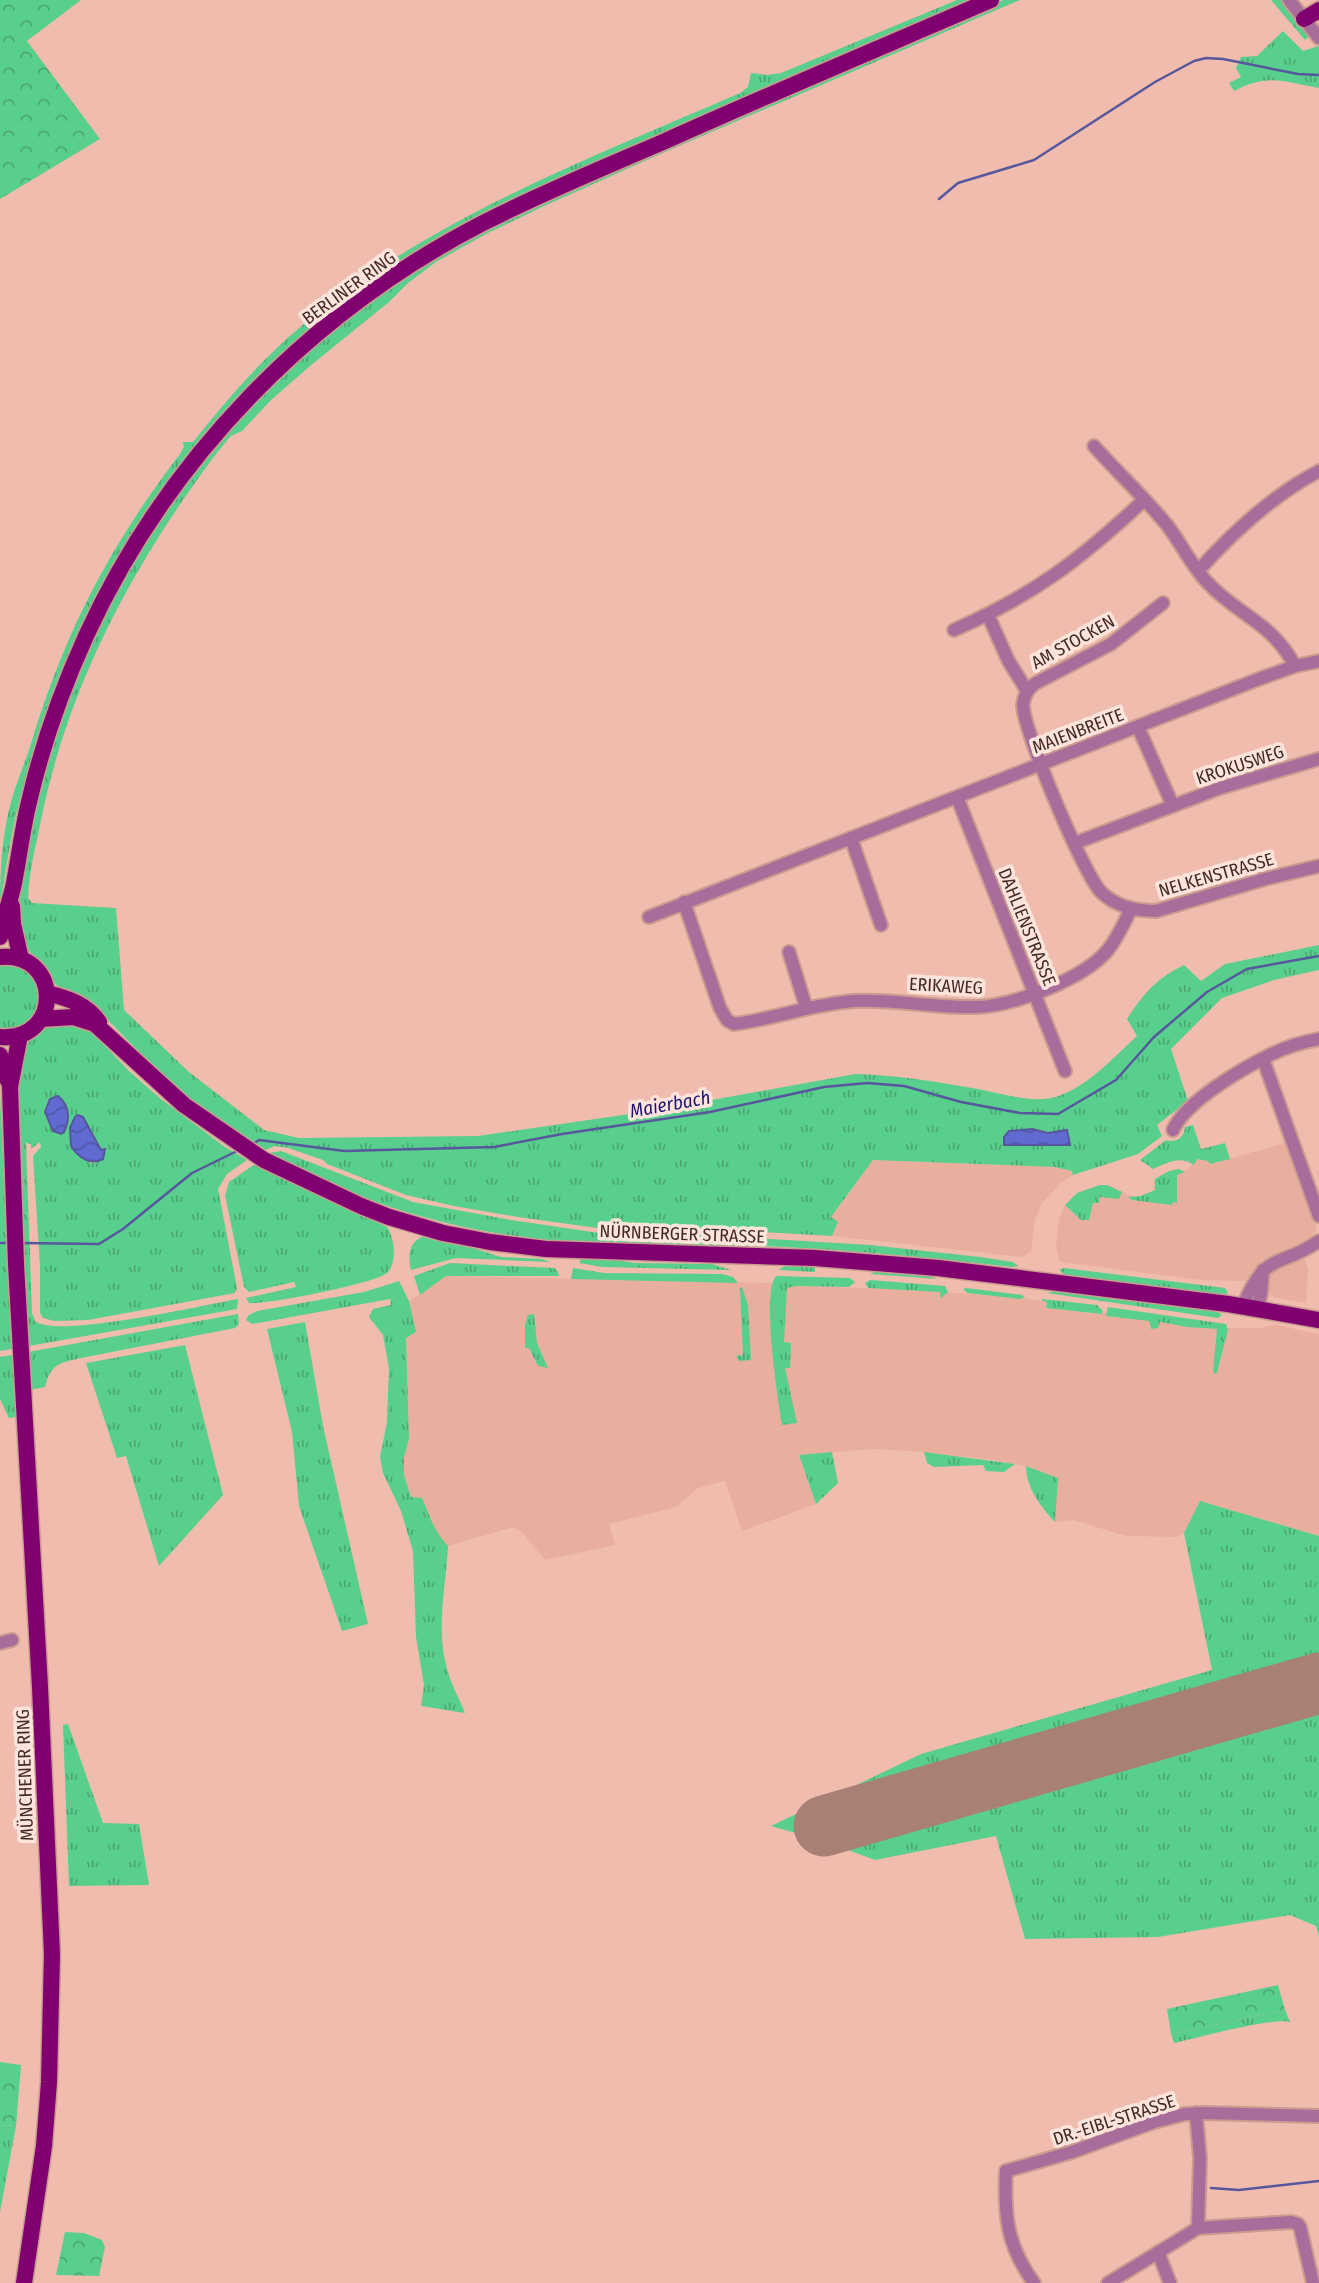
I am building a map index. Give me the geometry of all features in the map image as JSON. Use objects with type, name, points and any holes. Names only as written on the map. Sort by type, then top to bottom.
[{"type":"main road","name":"BERLINER RING","points":[[0,937],[28,804],[45,744],[73,668],[102,606],[138,542],[182,475],[236,411],[300,348],[387,281],[481,224],[772,93],[991,0]]},
{"type":"main road","points":[[1313,27],[1319,10]]},
{"type":"main road","name":"BERLINER RING","points":[[12,890],[13,924],[21,958],[40,974],[47,993]]},
{"type":"main road","points":[[0,957],[21,958]]},
{"type":"main road","points":[[0,1037],[20,1035],[32,1028],[41,1019],[46,1008],[47,993]]},
{"type":"main road","name":"NÜRNBERGER STRASSE","points":[[47,993],[67,998],[84,1007],[95,1016],[104,1030]]},
{"type":"main road","name":"NÜRNBERGER STRASSE","points":[[41,1019],[73,1017],[88,1020],[104,1030],[166,1090],[229,1138],[264,1160],[321,1189],[389,1217],[443,1233],[509,1245],[583,1251],[768,1256],[960,1271],[1250,1308],[1319,1320]]},
{"type":"main road","points":[[10,1087],[20,1035]]},
{"type":"main road","points":[[0,1055],[10,1087]]},
{"type":"main road","name":"MÜNCHENER RING","points":[[10,1087],[16,1264],[40,1674],[52,1954],[50,2069],[44,2146],[24,2283]]},
{"type":"street","points":[[1289,0],[1313,27]]},
{"type":"street","points":[[1094,446],[1170,530],[1198,570],[1223,597],[1279,640],[1295,666]]},
{"type":"street","points":[[1198,570],[1259,511],[1297,483],[1319,471]]},
{"type":"street","points":[[954,630],[1035,589],[1077,560],[1144,500]]},
{"type":"street","name":"AM STOCKEN","points":[[1040,765],[1025,718],[1023,702],[1027,691],[1036,682],[1111,644],[1163,603]]},
{"type":"street","points":[[988,615],[1013,670],[1027,691]]},
{"type":"street","name":"MAIENBREITE","points":[[649,917],[1295,666],[1319,661]]},
{"type":"street","points":[[1138,727],[1173,806]]},
{"type":"street","name":"KROKUSWEG","points":[[1075,843],[1233,784],[1319,759]]},
{"type":"street","points":[[1040,765],[1089,877],[1098,890],[1131,909]]},
{"type":"street","name":"DAHLIENSTRASSE","points":[[957,797],[1065,1071]]},
{"type":"street","points":[[850,838],[881,925]]},
{"type":"street","name":"NELKENSTRASSE","points":[[1131,909],[1164,909],[1319,866]]},
{"type":"street","name":"ERIKAWEG","points":[[684,902],[720,1008],[729,1022],[737,1024],[806,1007],[865,1001],[988,1007],[1008,1003],[1071,978],[1100,959],[1114,941],[1131,909]]},
{"type":"street","points":[[789,952],[806,1007]]},
{"type":"street","points":[[1172,1130],[1180,1117],[1195,1104],[1263,1059],[1286,1048],[1319,1039]]},
{"type":"street","points":[[1263,1059],[1319,1216]]},
{"type":"street","points":[[1250,1308],[1253,1284],[1263,1270],[1275,1261],[1319,1241]]},
{"type":"street","points":[[1196,2113],[1200,2158],[1198,2228]]},
{"type":"street","name":"DR.-EIBL-STRASSE","points":[[1034,2283],[1020,2262],[1008,2231],[1005,2208],[1006,2171],[1072,2152],[1154,2122],[1196,2113],[1319,2116]]},
{"type":"street","points":[[1108,2283],[1198,2228],[1282,2222],[1298,2224],[1313,2283]]},
{"type":"street","points":[[1158,2252],[1171,2283]]},
{"type":"shaded area","points":[[1289,1142],[1317,1230],[1309,1239],[1266,1259],[1245,1281],[1200,1280],[1060,1262],[1056,1245],[1059,1219],[1065,1205],[1077,1193],[1107,1185],[1134,1197],[1141,1196],[1153,1192],[1154,1181],[1158,1177],[1175,1169],[1185,1172],[1197,1159],[1210,1164]]},
{"type":"shaded area","points":[[873,1160],[1055,1167],[1073,1171],[1073,1175],[1061,1183],[1042,1203],[1035,1219],[1031,1251],[1023,1257],[832,1236],[838,1222],[831,1218]]},
{"type":"shaded area","points":[[1304,1256],[1308,1270],[1306,1303],[1273,1297],[1267,1291],[1268,1274],[1271,1270]]},
{"type":"shaded area","points":[[446,1276],[772,1283],[1024,1298],[1047,1302],[1046,1308],[1101,1314],[1106,1311],[1106,1316],[1150,1321],[1149,1327],[1155,1329],[1159,1322],[1217,1329],[1215,1374],[1228,1328],[1276,1325],[1319,1334],[1319,1536],[1200,1501],[1189,1526],[1178,1537],[1126,1536],[1073,1520],[1055,1522],[1057,1478],[1026,1466],[924,1452],[873,1449],[799,1455],[816,1504],[742,1531],[725,1481],[698,1488],[676,1507],[609,1524],[615,1545],[545,1560],[522,1532],[513,1527],[448,1546],[436,1534],[432,1520],[411,1497],[404,1475],[404,1457],[409,1439],[406,1338],[415,1332],[409,1301]]},
{"type":"green space","points":[[0,0],[81,0],[27,41],[100,139],[0,199]]},
{"type":"green space","points":[[957,0],[972,0],[682,125],[562,179],[445,237],[337,308],[279,357],[200,440],[155,501],[122,557],[66,674],[37,746],[15,819],[0,903],[2,852],[11,802],[43,706],[73,629],[110,558],[180,454],[184,447],[183,442],[193,442],[269,355],[347,290],[399,255],[510,195],[740,93],[748,87],[751,73],[781,73]]},
{"type":"green space","points":[[1003,0],[1020,0],[542,207],[436,262],[310,366],[270,401],[242,431],[231,436],[158,538],[114,615],[95,655],[62,738],[50,781],[32,861],[28,898],[32,903],[116,908],[124,1010],[189,1072],[264,1130],[299,1138],[478,1136],[657,1110],[855,1074],[928,1081],[1029,1099],[1051,1098],[1072,1090],[1092,1077],[1137,1036],[1127,1019],[1158,981],[1184,965],[1201,981],[1225,964],[1319,945],[1319,970],[1274,980],[1222,998],[1171,1049],[1188,1101],[1157,1125],[1162,1136],[1138,1154],[1073,1175],[1072,1171],[1055,1167],[873,1160],[831,1217],[838,1222],[832,1236],[695,1228],[597,1228],[454,1206],[406,1195],[288,1148],[275,1146],[265,1150],[235,1130],[231,1132],[170,1083],[91,1003],[54,983],[48,971],[27,949],[18,914],[22,866],[42,777],[78,671],[130,564],[175,494],[215,444],[291,363],[399,278],[531,205]]},
{"type":"green space","points":[[1271,0],[1283,0],[1309,36],[1305,40]]},
{"type":"green space","points":[[1283,31],[1303,51],[1319,46],[1319,88],[1276,80],[1257,82],[1234,91],[1229,83],[1241,77],[1236,68],[1241,57],[1257,56]]},
{"type":"green space","points":[[6,962],[24,968],[33,975],[37,982],[39,998],[34,1014],[22,1025],[0,1029],[0,963]]},
{"type":"green space","points":[[58,1022],[87,1027],[129,1071],[161,1099],[225,1147],[247,1160],[227,1174],[218,1189],[237,1288],[235,1293],[88,1320],[54,1321],[43,1318],[40,1313],[33,1156],[41,1147],[40,1142],[31,1149],[31,1144],[26,1143],[32,1313],[35,1321],[48,1325],[99,1324],[238,1299],[237,1309],[29,1346],[19,1110],[20,1076],[27,1044],[38,1032]],"holes":[[[54,1097],[61,1098],[53,1131],[46,1117]],[[93,1133],[101,1150],[97,1162],[91,1163],[84,1159]]]},
{"type":"green space","points":[[0,1093],[12,1349],[0,1351]]},
{"type":"green space","points":[[1193,1125],[1201,1149],[1225,1143],[1230,1159],[1210,1164],[1197,1159],[1194,1165],[1179,1160],[1153,1169],[1140,1160],[1166,1140],[1179,1139],[1185,1127]]},
{"type":"green space","points":[[281,1151],[413,1202],[511,1220],[606,1234],[705,1235],[870,1245],[980,1257],[1013,1262],[1018,1266],[812,1249],[609,1245],[519,1237],[434,1220],[392,1207],[310,1174],[270,1153]]},
{"type":"green space","points":[[255,1164],[387,1227],[394,1251],[387,1273],[363,1282],[320,1292],[276,1301],[249,1303],[246,1298],[296,1287],[294,1282],[249,1292],[244,1287],[225,1195],[229,1182]]},
{"type":"green space","points":[[1179,1169],[1185,1172],[1177,1175],[1177,1203],[1173,1202],[1172,1205],[1132,1200],[1128,1197],[1141,1196],[1155,1190],[1155,1179]]},
{"type":"green space","points":[[1107,1185],[1122,1192],[1119,1199],[1100,1197],[1099,1203],[1093,1203],[1089,1220],[1081,1220],[1065,1205],[1077,1193]]},
{"type":"green space","points":[[422,1237],[501,1257],[542,1259],[550,1262],[456,1258],[411,1270],[410,1251],[414,1243]]},
{"type":"green space","points":[[590,1256],[635,1263],[712,1264],[731,1270],[603,1267],[579,1263],[582,1258]]},
{"type":"green space","points":[[450,1263],[554,1268],[559,1276],[446,1276],[420,1295],[414,1276]]},
{"type":"green space","points":[[787,1265],[815,1265],[815,1272],[778,1270]]},
{"type":"green space","points":[[573,1268],[604,1273],[722,1274],[733,1277],[738,1283],[571,1279]]},
{"type":"green space","points":[[1064,1268],[1225,1288],[1228,1293],[1221,1295],[1065,1275],[1059,1270]]},
{"type":"green space","points":[[877,1271],[925,1275],[937,1279],[870,1274]]},
{"type":"green space","points":[[776,1276],[850,1278],[855,1282],[849,1287],[787,1288],[784,1342],[791,1343],[790,1368],[785,1368],[797,1423],[782,1425],[770,1324],[772,1287]]},
{"type":"green space","points":[[870,1280],[945,1286],[948,1292],[941,1298],[940,1292],[868,1288],[865,1283]]},
{"type":"green space","points":[[399,1281],[409,1301],[416,1332],[406,1338],[409,1439],[404,1457],[404,1475],[411,1497],[422,1498],[436,1529],[448,1546],[442,1641],[448,1672],[465,1713],[421,1706],[424,1685],[416,1637],[413,1551],[401,1511],[383,1473],[380,1457],[387,1422],[389,1368],[383,1335],[369,1317],[373,1309],[391,1305],[390,1299],[252,1324],[246,1320],[257,1311],[364,1292]]},
{"type":"green space","points":[[742,1287],[748,1305],[751,1360],[739,1361],[736,1356],[743,1355]]},
{"type":"green space","points":[[963,1289],[1025,1297],[1020,1299],[967,1293]]},
{"type":"green space","points":[[1057,1291],[1215,1310],[1222,1315],[1218,1318],[1047,1293]]},
{"type":"green space","points":[[1042,1299],[1097,1305],[1103,1311],[1102,1314],[1046,1308],[1047,1302]]},
{"type":"green space","points":[[1108,1307],[1226,1324],[1228,1330],[1217,1373],[1213,1371],[1217,1329],[1160,1322],[1158,1328],[1151,1329],[1149,1321],[1106,1316]]},
{"type":"green space","points":[[238,1314],[239,1324],[235,1328],[62,1363],[50,1373],[45,1387],[30,1390],[28,1352]]},
{"type":"green space","points":[[534,1314],[537,1343],[548,1368],[538,1366],[529,1348],[525,1348],[525,1325],[528,1315]]},
{"type":"green space","points":[[305,1322],[323,1426],[368,1624],[342,1631],[299,1506],[292,1432],[267,1329]]},
{"type":"green space","points":[[185,1345],[223,1495],[159,1566],[126,1456],[117,1458],[86,1363]]},
{"type":"green space","points":[[12,1355],[17,1417],[9,1418],[0,1399],[0,1357]]},
{"type":"green space","points":[[832,1452],[838,1483],[816,1504],[799,1455]]},
{"type":"green space","points":[[924,1452],[1015,1464],[1004,1472],[986,1471],[983,1465],[934,1467],[927,1463]]},
{"type":"green space","points":[[1026,1466],[1058,1478],[1055,1522],[1031,1489]]},
{"type":"green space","points":[[1200,1501],[1319,1536],[1319,1675],[805,1825],[831,1833],[1319,1690],[1319,1936],[1316,1926],[1290,1915],[1158,1937],[1025,1939],[996,1836],[875,1860],[821,1840],[771,1826],[921,1754],[1212,1670],[1184,1533]]},
{"type":"green space","points":[[68,1724],[103,1823],[139,1824],[149,1885],[69,1886],[63,1725]]},
{"type":"green space","points":[[1278,1985],[1285,2010],[1171,2034],[1167,2009]]},
{"type":"green space","points":[[1285,2010],[1290,2022],[1251,2025],[1174,2043],[1171,2034]]},
{"type":"green space","points":[[0,2062],[21,2065],[16,2126],[0,2125]]},
{"type":"green space","points":[[0,2125],[16,2126],[0,2212]]},
{"type":"green space","points":[[65,2232],[84,2233],[102,2240],[105,2247],[99,2276],[56,2275]]},
{"type":"water","points":[[58,1096],[68,1113],[66,1127],[61,1134],[53,1131],[45,1112],[50,1099]]},
{"type":"water","points":[[78,1115],[83,1117],[101,1150],[105,1149],[103,1159],[85,1159],[71,1146],[70,1128]]},
{"type":"water","points":[[1032,1129],[1048,1133],[1067,1130],[1070,1145],[1004,1145],[1004,1137],[1009,1131]]},
{"type":"waterway","points":[[939,199],[958,183],[1034,160],[1155,82],[1194,61],[1206,58],[1223,59],[1298,74],[1319,75]]},
{"type":"waterway","name":"Maierbach","points":[[253,1144],[259,1140],[344,1151],[494,1147],[710,1112],[824,1087],[867,1083],[904,1086],[961,1102],[1020,1113],[1058,1114],[1116,1080],[1154,1037],[1207,992],[1247,969],[1319,956]]},
{"type":"waterway","name":"Maierbach","points":[[21,1243],[99,1244],[123,1229],[192,1173],[237,1151]]},
{"type":"waterway","name":"Maierbach","points":[[0,1243],[11,1243]]},
{"type":"waterway","points":[[1211,2188],[1239,2190],[1319,2181]]},
{"type":"runway","points":[[824,1826],[1319,1683]]}]
